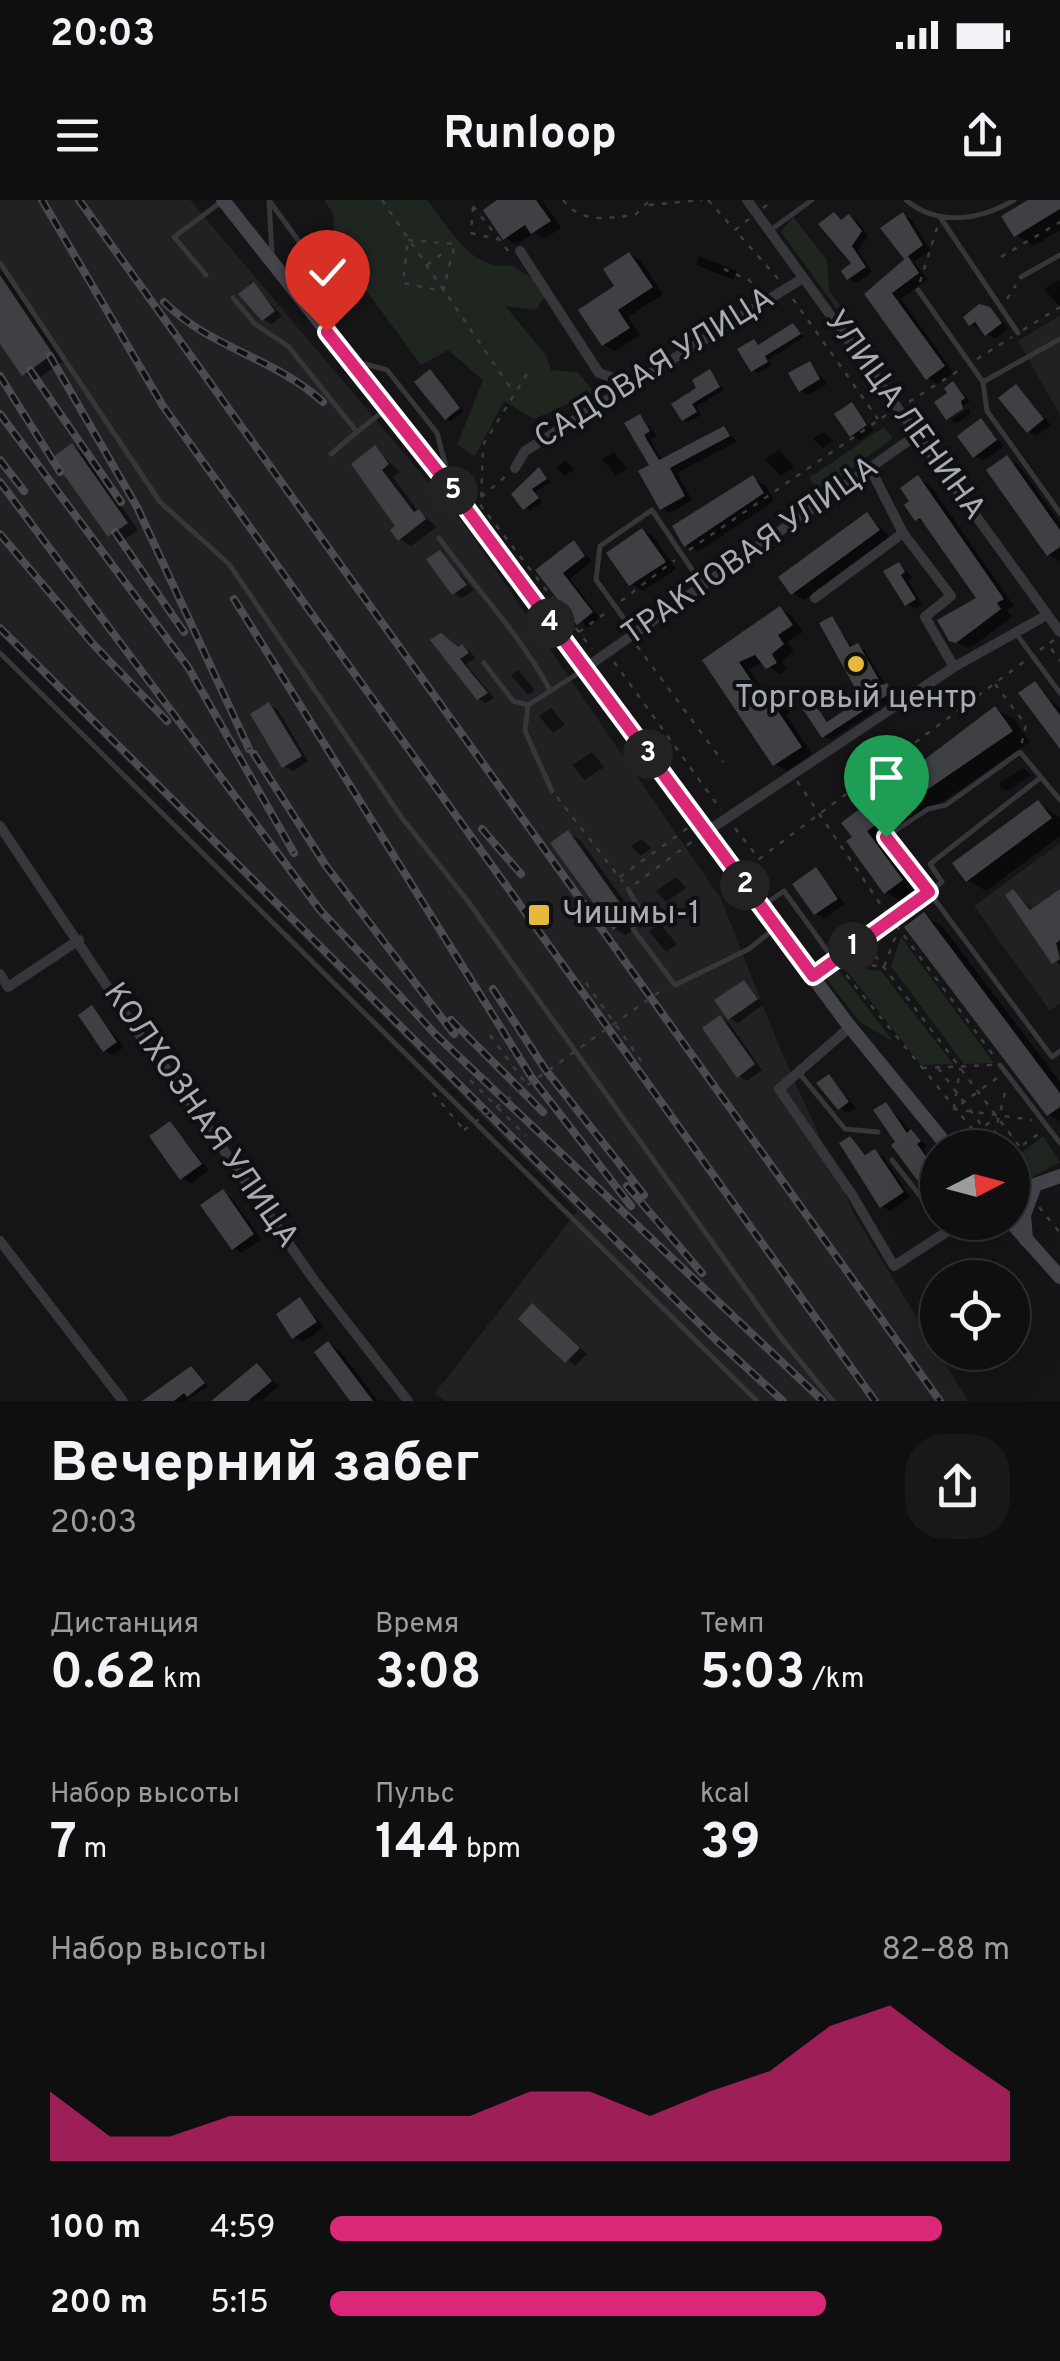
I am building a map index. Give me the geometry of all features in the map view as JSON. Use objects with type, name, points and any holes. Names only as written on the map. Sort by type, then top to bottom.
[{"type":"main road","points":[[224,200],[454,492],[850,1027],[934,1130]]},
{"type":"main road","points":[[1030,1198],[1032,1192],[1060,1176]]},
{"type":"main road","points":[[1026,1240],[1060,1277]]},
{"type":"street","name":"УЛИЦА ЛЕНИНА","points":[[747,200],[1053,617],[1060,634]]},
{"type":"street","points":[[520,252],[599,374],[632,384]]},
{"type":"street","name":"САДОВАЯ УЛИЦА","points":[[516,468],[525,450],[802,278]]},
{"type":"street","name":"ТРАКТОВАЯ УЛИЦА","points":[[584,669],[918,434]]},
{"type":"street","points":[[870,468],[903,532],[951,596],[925,617],[954,666]]},
{"type":"street","points":[[815,598],[903,532]]},
{"type":"street","points":[[702,826],[954,666],[1053,617]]},
{"type":"street","name":"КОЛХОЗНАЯ УЛИЦА","points":[[0,826],[150,1052],[171,1074],[314,1280],[408,1401]]},
{"type":"street","points":[[0,974],[4,989],[79,940]]},
{"type":"street","points":[[850,1027],[779,1089],[851,1193],[894,1266],[924,1240]]},
{"type":"street","points":[[0,1241],[123,1401]]},
{"type":"lane","points":[[206,275],[174,236],[224,200]]},
{"type":"lane","points":[[769,230],[812,200]]},
{"type":"lane","points":[[906,200],[919,211],[940,217],[987,216],[1014,200]]},
{"type":"lane","points":[[270,202],[272,262]]},
{"type":"lane","points":[[270,202],[300,243],[327,332]]},
{"type":"lane","points":[[940,217],[1018,334]]},
{"type":"lane","points":[[1021,277],[1060,255]]},
{"type":"lane","points":[[0,264],[160,502],[229,564],[402,818],[467,900],[778,1334],[832,1401]]},
{"type":"lane","points":[[918,290],[983,382],[987,411],[1060,514]]},
{"type":"lane","points":[[233,298],[255,324],[288,346],[357,432]]},
{"type":"lane","points":[[983,382],[1060,339]]},
{"type":"lane","points":[[348,358],[387,370],[437,434],[454,492]]},
{"type":"lane","points":[[331,454],[387,408]]},
{"type":"lane","points":[[632,635],[596,580],[600,546],[652,510],[702,586]]},
{"type":"lane","points":[[438,538],[505,628],[524,642],[550,690]]},
{"type":"lane","points":[[1016,632],[1060,692]]},
{"type":"lane","points":[[0,653],[757,1401]]},
{"type":"lane","points":[[484,664],[513,701],[528,705]]},
{"type":"lane","points":[[552,792],[525,731],[528,705],[584,669]]},
{"type":"lane","points":[[1060,800],[1020,752],[946,805],[928,810],[886,837],[1052,1057],[1060,1051]]},
{"type":"lane","points":[[813,976],[942,882],[930,864],[1040,778]]},
{"type":"lane","points":[[628,890],[641,912],[634,929],[675,985],[749,949],[776,928]]},
{"type":"lane","points":[[762,908],[784,890],[834,960]]},
{"type":"lane","points":[[1000,1065],[1060,1143]]},
{"type":"lane","points":[[798,1072],[845,1129],[878,1132]]},
{"type":"lane","points":[[892,1160],[920,1196]]},
{"type":"path","points":[[382,200],[515,394]]},
{"type":"path","points":[[563,200],[572,212],[596,219],[635,215],[650,200]]},
{"type":"path","points":[[647,206],[705,200],[785,288],[879,420]]},
{"type":"path","points":[[734,230],[774,200]]},
{"type":"path","points":[[501,240],[471,233],[473,206],[483,213],[510,253],[520,252]]},
{"type":"path","points":[[918,290],[940,217]]},
{"type":"path","points":[[1000,257],[1060,222]]},
{"type":"path","points":[[408,240],[403,283],[443,291]]},
{"type":"path","points":[[408,240],[455,244],[443,291]]},
{"type":"path","points":[[426,266],[447,250]]},
{"type":"path","points":[[724,269],[749,280],[766,300]]},
{"type":"path","points":[[1001,308],[1021,277]]},
{"type":"path","points":[[579,632],[682,554],[879,420],[1060,307]]},
{"type":"path","points":[[528,374],[483,445],[481,506],[760,859],[1060,634]]},
{"type":"path","points":[[480,498],[516,468]]},
{"type":"path","points":[[632,635],[724,762]]},
{"type":"path","points":[[1048,644],[1060,661]]},
{"type":"path","points":[[994,683],[1026,725],[1020,752]]},
{"type":"path","points":[[552,792],[628,890],[722,810]]},
{"type":"path","points":[[620,877],[702,826]]},
{"type":"path","points":[[884,967],[899,929]]},
{"type":"path","points":[[863,939],[1008,1130]]},
{"type":"path","points":[[834,960],[884,967]]},
{"type":"path","points":[[834,960],[972,1130]]},
{"type":"path","points":[[586,983],[642,1062]]},
{"type":"path","points":[[434,1094],[464,1130],[666,987]]},
{"type":"path","points":[[490,1035],[527,1085]]},
{"type":"path","points":[[921,1068],[1000,1065]]},
{"type":"path","points":[[954,1110],[960,1066]]},
{"type":"path","points":[[938,1068],[983,1128]]},
{"type":"path","points":[[954,1110],[1007,1075]]},
{"type":"path","points":[[995,1130],[1007,1075]]},
{"type":"path","points":[[935,1086],[946,1078]]},
{"type":"path","points":[[470,1080],[526,1136]]},
{"type":"path","points":[[954,1110],[1043,1121]]},
{"type":"path","points":[[980,1130],[998,1116]]},
{"type":"path","points":[[1030,1140],[1049,1128]]},
{"type":"path","points":[[1032,1192],[1060,1233]]},
{"type":"shaded area","points":[[0,200],[190,200],[464,524],[721,899],[779,1046],[856,1218],[920,1323],[920,1370],[949,1370],[968,1401],[445,1401],[435,1393],[577,1211],[0,634]]},
{"type":"shaded area","points":[[324,200],[427,200],[473,255],[484,262],[511,265],[537,281],[545,296],[536,310],[505,306],[546,355],[551,370],[577,372],[595,392],[534,419],[504,401],[475,456],[457,445],[483,380],[448,350],[421,365],[335,248],[333,213]]},
{"type":"shaded area","points":[[793,217],[827,260],[829,290],[877,356],[876,363],[781,232]]},
{"type":"shaded area","points":[[1060,315],[1060,415],[1018,341]]},
{"type":"shaded area","points":[[884,427],[893,438],[820,492],[809,478]]},
{"type":"shaded area","points":[[1060,843],[1060,1003],[1050,1011],[974,906]]},
{"type":"shaded area","points":[[901,937],[994,1063],[964,1064],[891,966]]},
{"type":"shaded area","points":[[843,966],[881,971],[953,1064],[921,1065]]},
{"type":"shaded area","points":[[836,967],[894,1042],[860,1022],[824,976]]},
{"type":"shaded area","points":[[1043,1136],[1060,1162],[1030,1179],[1030,1146]]},
{"type":"building","points":[[497,200],[536,200],[551,221],[531,234],[525,225],[503,240],[483,210]]},
{"type":"building","points":[[1028,200],[1060,200],[1060,209],[1014,237],[1001,216]]},
{"type":"building","points":[[834,212],[841,220],[849,214],[862,231],[852,246],[866,267],[847,280],[841,271],[851,263],[818,224]]},
{"type":"building","points":[[903,212],[923,245],[904,259],[880,228]]},
{"type":"building","points":[[629,252],[653,287],[618,310],[630,328],[602,346],[578,310],[614,286],[603,269]]},
{"type":"building","points":[[908,256],[919,273],[892,293],[945,366],[926,380],[864,294]]},
{"type":"building","points":[[0,275],[53,354],[22,376],[0,344]]},
{"type":"building","points":[[254,282],[275,311],[262,321],[238,294]]},
{"type":"building","points":[[979,304],[990,307],[1002,323],[985,336],[975,322],[969,326],[963,317]]},
{"type":"building","points":[[793,323],[801,334],[765,356],[768,362],[751,372],[737,349],[754,339],[758,345]]},
{"type":"building","points":[[810,361],[820,379],[799,392],[788,373]]},
{"type":"building","points":[[430,369],[460,408],[445,420],[414,382]]},
{"type":"building","points":[[710,369],[720,387],[692,404],[697,412],[682,421],[671,404],[696,388],[692,380]]},
{"type":"building","points":[[953,381],[965,398],[961,401],[963,409],[946,420],[934,402],[947,393],[944,388]]},
{"type":"building","points":[[1016,384],[1044,419],[1027,433],[998,398]]},
{"type":"building","points":[[852,402],[867,425],[850,437],[834,414]]},
{"type":"building","points":[[640,414],[650,431],[644,435],[659,460],[724,426],[730,436],[670,468],[685,496],[660,510],[638,471],[649,465],[624,423]]},
{"type":"building","points":[[981,418],[997,440],[973,458],[957,436]]},
{"type":"building","points":[[72,443],[128,523],[108,537],[52,458]]},
{"type":"building","points":[[375,445],[389,464],[382,470],[414,512],[419,509],[426,519],[398,541],[390,530],[395,526],[351,464]]},
{"type":"building","points":[[1007,455],[1060,530],[1060,547],[1047,556],[986,470]]},
{"type":"building","points":[[539,467],[547,479],[532,489],[539,498],[523,510],[511,494]]},
{"type":"building","points":[[753,475],[764,493],[684,547],[672,526]]},
{"type":"building","points":[[918,475],[1004,599],[997,603],[1001,609],[956,643],[949,641],[937,620],[976,598],[920,518],[915,521],[904,505],[909,501],[900,488]]},
{"type":"building","points":[[867,512],[880,530],[791,595],[778,577]]},
{"type":"building","points":[[642,528],[666,562],[629,586],[606,553]]},
{"type":"building","points":[[574,540],[585,556],[563,573],[593,612],[577,625],[535,570]]},
{"type":"building","points":[[440,550],[467,585],[452,595],[426,559]]},
{"type":"building","points":[[899,562],[905,572],[901,575],[916,599],[905,606],[883,571]]},
{"type":"building","points":[[780,606],[793,625],[778,635],[784,644],[772,654],[777,663],[766,669],[755,655],[739,662],[763,698],[771,692],[780,705],[776,708],[802,747],[773,766],[702,660]]},
{"type":"building","points":[[832,616],[850,647],[858,643],[882,685],[887,683],[892,692],[822,738],[802,708],[813,701],[827,722],[861,699],[819,623]]},
{"type":"building","points":[[441,633],[458,647],[462,644],[469,653],[460,659],[488,693],[477,700],[430,640]]},
{"type":"building","points":[[1035,681],[1060,715],[1060,749],[1018,693]]},
{"type":"building","points":[[269,702],[302,756],[282,768],[250,714]]},
{"type":"building","points":[[995,706],[1013,731],[867,831],[903,880],[884,894],[846,841],[852,837],[841,823]]},
{"type":"building","points":[[1038,800],[1052,818],[966,882],[952,863]]},
{"type":"building","name":"Чишмы-1","points":[[568,830],[630,917],[613,930],[550,843]]},
{"type":"building","points":[[816,867],[838,899],[814,915],[792,884]]},
{"type":"building","points":[[1013,889],[1030,910],[1060,889],[1060,940],[1056,943],[1060,959],[1052,964],[1005,895]]},
{"type":"building","points":[[924,912],[1060,1093],[1060,1107],[1047,1116],[904,927]]},
{"type":"building","points":[[744,980],[758,999],[728,1020],[714,1000]]},
{"type":"building","points":[[92,1005],[117,1042],[103,1052],[78,1015]]},
{"type":"building","points":[[720,1015],[755,1064],[737,1078],[702,1028]]},
{"type":"building","points":[[829,1074],[849,1102],[838,1110],[816,1083]]},
{"type":"building","points":[[886,1102],[907,1133],[911,1129],[920,1140],[920,1184],[891,1145],[895,1142],[873,1110]]},
{"type":"building","points":[[170,1121],[202,1164],[180,1180],[149,1136]]},
{"type":"building","points":[[850,1136],[865,1155],[875,1149],[904,1192],[880,1208],[839,1143]]},
{"type":"building","points":[[223,1189],[254,1234],[232,1250],[200,1205]]},
{"type":"building","points":[[300,1297],[317,1322],[292,1339],[276,1314]]},
{"type":"building","points":[[532,1303],[580,1348],[565,1363],[518,1319]]},
{"type":"building","points":[[328,1341],[373,1401],[350,1401],[314,1352]]},
{"type":"building","points":[[257,1363],[272,1381],[248,1401],[211,1401]]},
{"type":"building","points":[[191,1366],[205,1383],[187,1397],[184,1393],[174,1401],[142,1401]]},
{"type":"railway","points":[[42,200],[163,406],[875,1401]]},
{"type":"railway","points":[[79,200],[940,1401]]},
{"type":"railway","points":[[164,302],[202,331],[284,374],[323,402]]},
{"type":"railway","points":[[50,356],[137,507],[249,749]]},
{"type":"railway","points":[[30,370],[121,502]]},
{"type":"railway","points":[[0,376],[60,472]]},
{"type":"railway","points":[[0,414],[188,667],[294,853]]},
{"type":"railway","points":[[0,460],[24,491]]},
{"type":"railway","points":[[0,482],[320,910],[436,1035],[823,1401]]},
{"type":"railway","points":[[115,532],[184,632]]},
{"type":"railway","points":[[0,534],[93,644],[167,721]]},
{"type":"railway","points":[[234,599],[532,1078],[631,1206]]},
{"type":"railway","points":[[0,628],[714,1338],[783,1401]]},
{"type":"railway","points":[[254,754],[326,866],[454,1034]]},
{"type":"railway","points":[[482,829],[521,874]]},
{"type":"railway","points":[[493,989],[545,1069],[644,1195]]},
{"type":"railway","points":[[451,1020],[543,1112]]},
{"type":"railway","points":[[627,1186],[702,1273]]},
{"type":"place","name":"Торговый центр","points":[[856,664]]},
{"type":"place","name":"Чишмы-1","points":[[539,915]]},
{"type":"route","points":[[327,332],[454,492],[813,976],[929,892],[886,837]]}]
